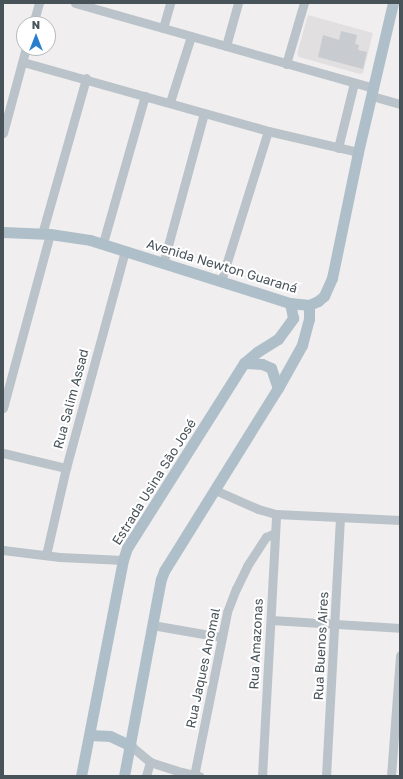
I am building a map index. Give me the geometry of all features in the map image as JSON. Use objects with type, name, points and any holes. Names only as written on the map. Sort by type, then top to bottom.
[{"type":"main road","name":"Avenida Newton Guaraná","points":[[3,232],[46,234],[103,243],[125,252],[290,303],[310,305],[324,296],[330,283],[358,152],[393,3]]},
{"type":"main road","name":"Estrada Usina São José","points":[[82,776],[123,560],[127,548],[244,363],[256,352],[278,340],[293,318],[290,303]]},
{"type":"main road","points":[[124,776],[131,746],[152,625],[164,571],[278,388],[302,345],[309,319],[310,305]]},
{"type":"main road","points":[[244,363],[262,364],[272,368],[278,388]]},
{"type":"main road","points":[[90,735],[110,736],[131,746]]},
{"type":"street","points":[[35,16],[39,3]]},
{"type":"street","points":[[75,3],[103,7],[163,28],[354,83],[400,104]]},
{"type":"street","points":[[163,28],[170,3]]},
{"type":"street","points":[[226,46],[238,3]]},
{"type":"street","points":[[286,64],[304,3]]},
{"type":"street","points":[[170,102],[191,36]]},
{"type":"street","points":[[3,133],[24,56]]},
{"type":"street","points":[[23,62],[86,78],[268,131],[358,152]]},
{"type":"street","points":[[3,408],[86,78]]},
{"type":"street","points":[[338,148],[354,83]]},
{"type":"street","points":[[103,243],[144,96]]},
{"type":"street","points":[[163,264],[204,113]]},
{"type":"street","points":[[221,281],[268,131]]},
{"type":"street","name":"Rua Salim Assad","points":[[46,555],[66,468],[125,252]]},
{"type":"street","points":[[3,453],[66,468]]},
{"type":"street","points":[[215,490],[258,509],[276,514],[400,520]]},
{"type":"street","name":"Rua Amazonas","points":[[262,776],[276,514]]},
{"type":"street","name":"Rua Buenos Aires","points":[[326,776],[336,624],[340,518]]},
{"type":"street","name":"Rua Jaques Anomal","points":[[196,776],[221,637],[227,612],[241,577],[266,537],[275,533]]},
{"type":"street","points":[[3,550],[46,555],[123,560]]},
{"type":"street","points":[[271,620],[400,628]]},
{"type":"street","points":[[152,625],[221,637]]},
{"type":"street","points":[[391,776],[400,656]]},
{"type":"street","points":[[131,746],[150,762],[196,776]]},
{"type":"street","points":[[146,776],[150,762]]},
{"type":"shaded area","points":[[308,15],[373,33],[363,73],[360,74],[299,57],[297,54]]},
{"type":"building","points":[[341,31],[357,35],[355,44],[359,45],[358,50],[367,52],[363,69],[318,57],[323,35],[339,40]]}]
